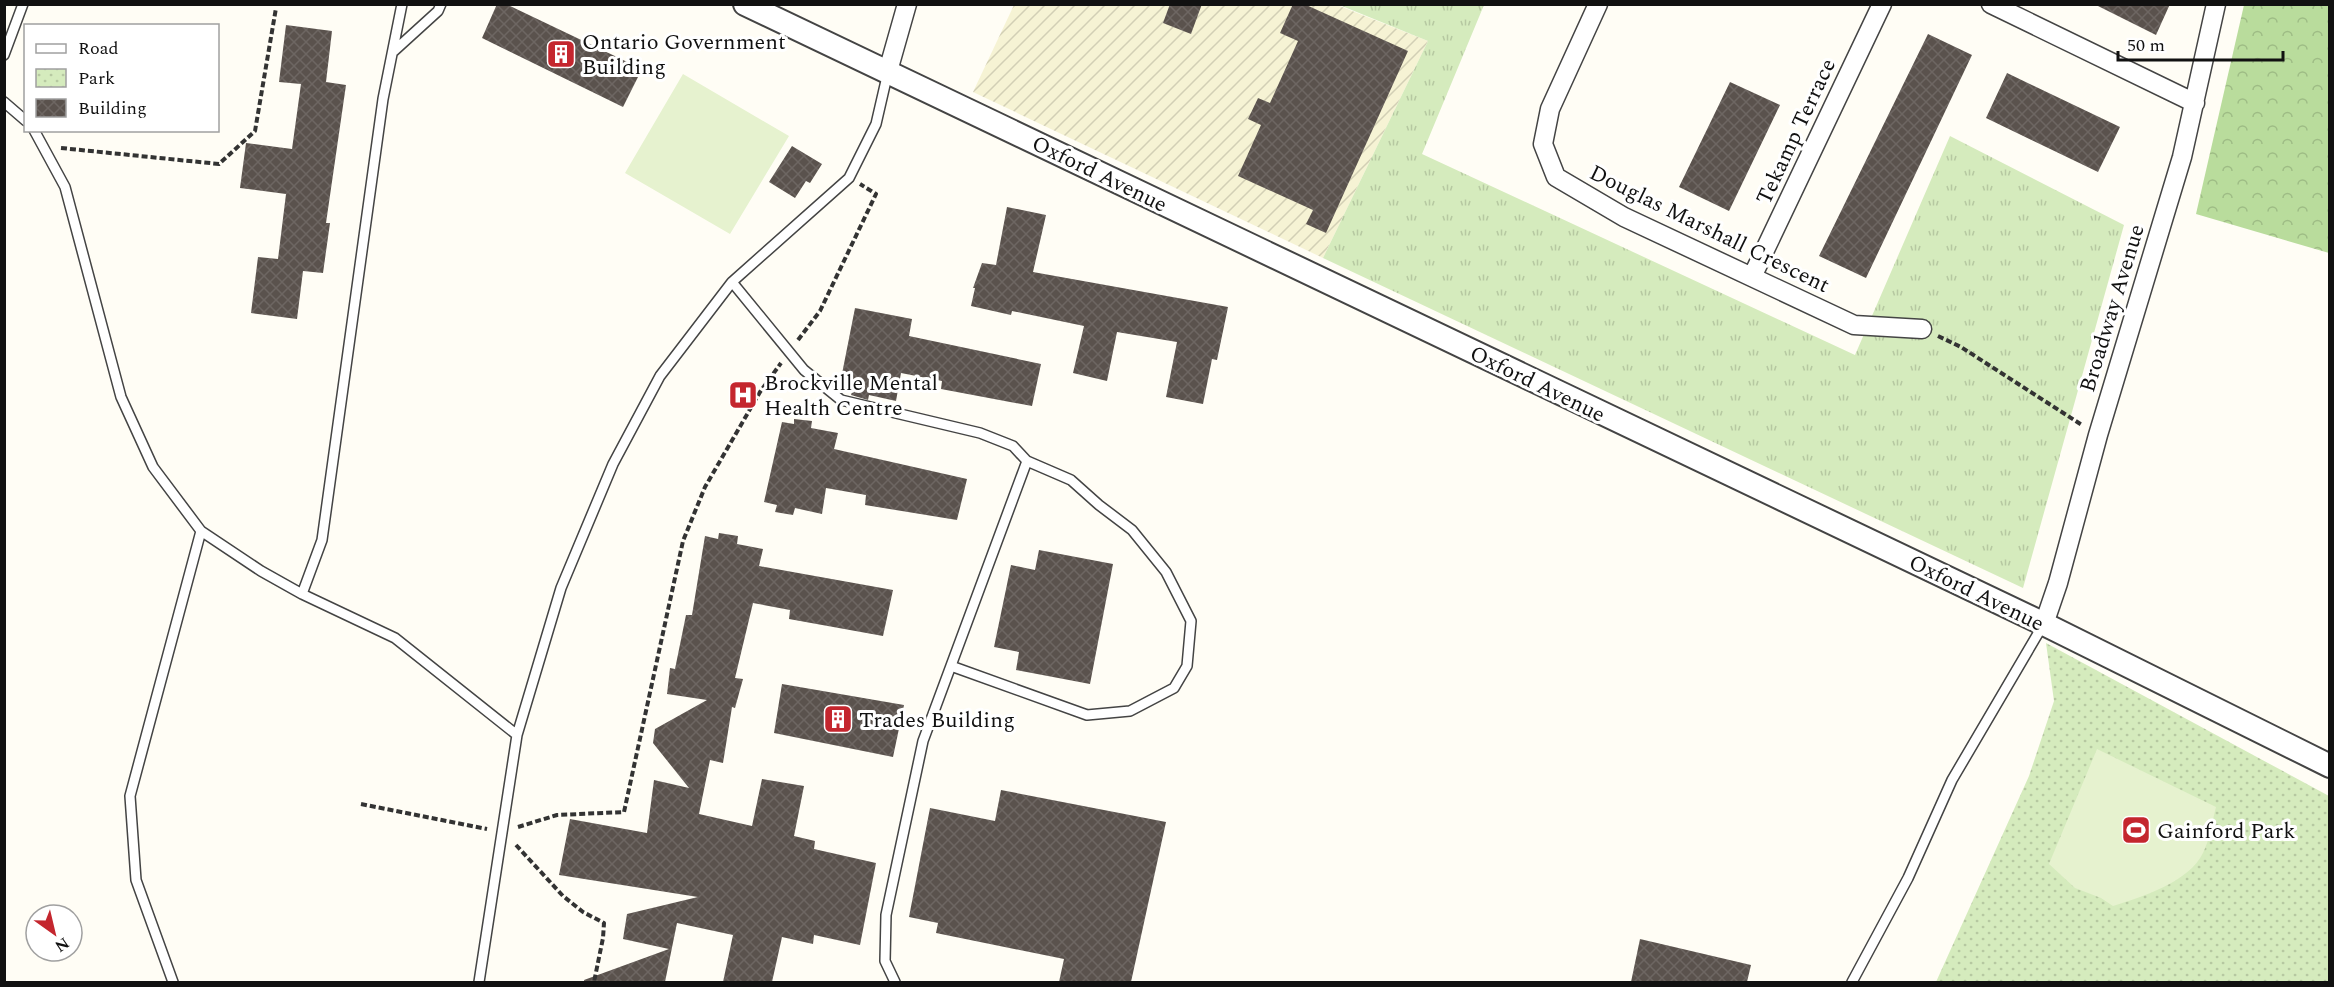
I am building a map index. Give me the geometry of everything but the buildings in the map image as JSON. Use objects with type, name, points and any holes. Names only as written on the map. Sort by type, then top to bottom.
[{"type":"street","name":"Oxford Avenue","points":[[745,4],[2044,624],[2330,766]]},
{"type":"street","points":[[888,71],[907,4]]},
{"type":"street","name":"Douglas Marshall Crescent","points":[[1598,4],[1550,109],[1543,144],[1556,177],[1624,217],[1854,325],[1922,329]]},
{"type":"street","name":"Tekamp Terrace","points":[[1752,277],[1882,4]]},
{"type":"street","points":[[1991,4],[2195,103]]},
{"type":"street","name":"Broadway Avenue","points":[[2044,624],[2058,583],[2098,435],[2182,157],[2216,4]]},
{"type":"lane","points":[[4,55],[23,4]]},
{"type":"lane","points":[[302,594],[322,540],[382,99],[394,51],[402,4]]},
{"type":"lane","points":[[394,51],[438,11],[441,4]]},
{"type":"lane","points":[[479,982],[518,735],[561,588],[613,465],[660,376],[732,282],[849,178],[876,124],[888,71]]},
{"type":"lane","points":[[4,102],[24,119]]},
{"type":"lane","points":[[35,132],[65,187],[121,397],[153,467],[201,531],[261,571],[302,594],[395,638],[518,735]]},
{"type":"lane","points":[[732,282],[804,369],[841,400],[980,433],[1013,446],[1027,461],[1071,480],[1132,530],[1166,572],[1191,621],[1187,666],[1174,688],[1130,711],[1087,715],[951,666]]},
{"type":"lane","points":[[895,982],[885,961],[886,915],[923,741],[1027,461]]},
{"type":"lane","points":[[173,982],[136,880],[130,796],[201,531]]},
{"type":"lane","points":[[1852,982],[1908,878],[1952,780],[2044,624]]},
{"type":"path","points":[[43,146],[219,164],[255,130],[276,8]]},
{"type":"path","points":[[361,804],[502,832],[557,814],[624,812],[683,541],[705,487],[760,392],[820,311],[876,194],[849,178]]},
{"type":"path","points":[[1922,329],[1961,347],[2098,435]]},
{"type":"path","points":[[502,832],[527,855],[563,896],[583,912],[604,922],[594,982]]},
{"type":"shaded area","points":[[1014,5],[1337,5],[1428,41],[1323,258],[973,92]]},
{"type":"green space","points":[[1337,4],[1484,5],[1422,154],[1855,355],[1950,136],[2124,225],[2023,588],[1323,258],[1428,41]]},
{"type":"green space","points":[[2244,5],[2329,5],[2329,253],[2196,214]]},
{"type":"green space","points":[[683,74],[789,136],[730,234],[625,173]]},
{"type":"green space","points":[[2046,643],[2329,796],[2329,982],[1936,982],[2029,776],[2054,701]]},
{"type":"green space","name":"Gainford Park","points":[[2097,749],[2216,807],[2203,853],[2187,872],[2164,887],[2113,906],[2101,898],[2075,888],[2049,864]]},
{"type":"place","name":"Ontario Government Building","points":[[561,54]]},
{"type":"place","name":"Brockville Mental Health Centre","points":[[743,395]]},
{"type":"place","name":"Trades Building","points":[[838,719]]},
{"type":"place","name":"Gainford Park","points":[[2136,830]]}]
